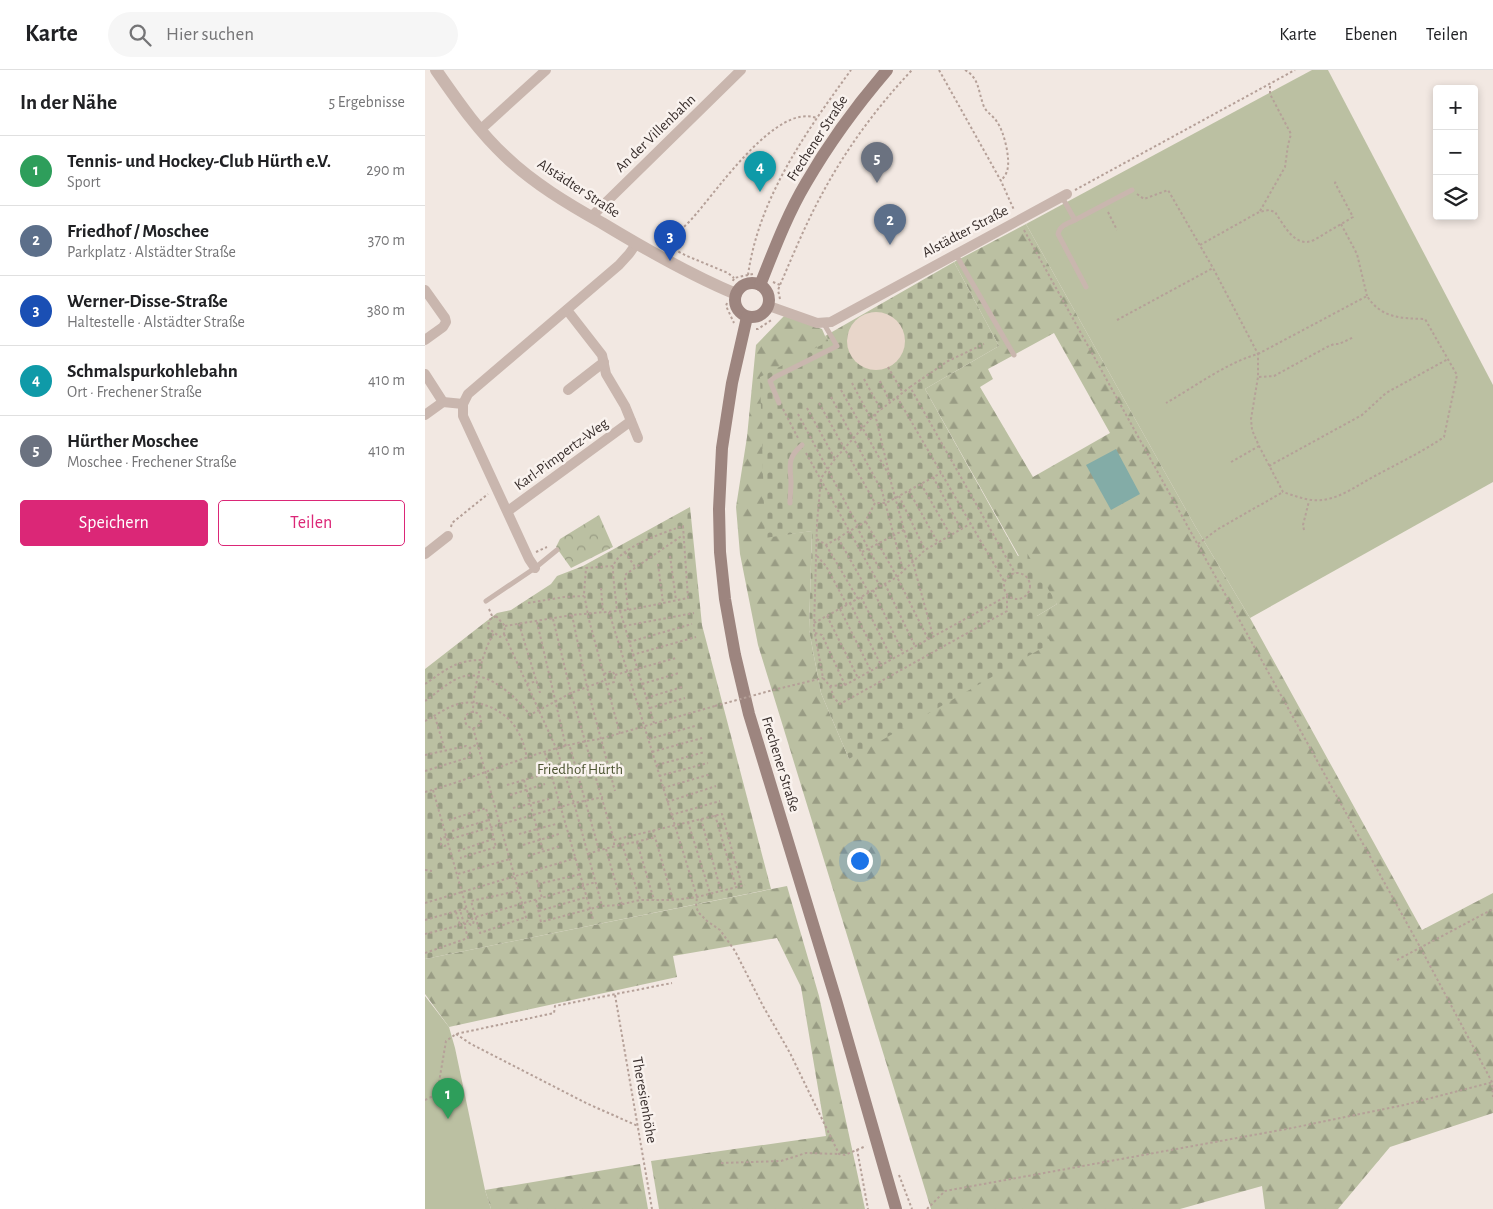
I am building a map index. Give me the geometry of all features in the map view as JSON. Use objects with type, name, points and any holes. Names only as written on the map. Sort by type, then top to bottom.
[{"type":"main road","name":"Frechener Straße","points":[[761,281],[806,183],[839,131],[865,95],[887,70]]},
{"type":"main road","points":[[761,281],[773,307],[760,316],[746,321],[736,305],[733,293],[743,286],[761,281]]},
{"type":"main road","name":"Frechener Straße","points":[[746,321],[732,383],[722,448],[720,535],[725,599],[735,655],[749,714],[836,1000],[896,1209]]},
{"type":"street","name":"Alstädter Straße","points":[[436,70],[480,130],[527,175],[558,197],[636,244],[733,293]]},
{"type":"street","points":[[480,130],[546,70]]},
{"type":"street","name":"An der Villenbahn","points":[[591,217],[741,70]]},
{"type":"street","name":"Alstädter Straße","points":[[824,324],[831,322],[859,302],[1019,221],[1064,196]]},
{"type":"street","points":[[535,568],[463,416],[463,404],[468,394],[619,265],[636,244]]},
{"type":"street","points":[[425,290],[446,322],[443,327],[425,340]]},
{"type":"street","points":[[773,307],[824,324]]},
{"type":"street","points":[[567,310],[602,355],[606,374],[625,406],[638,438]]},
{"type":"street","points":[[568,390],[604,362]]},
{"type":"street","points":[[425,374],[443,402]]},
{"type":"street","points":[[425,415],[443,402],[463,404]]},
{"type":"street","name":"Karl-Pimpertz-Weg","points":[[508,511],[631,421]]},
{"type":"street","points":[[425,554],[448,536]]},
{"type":"street","points":[[888,1209],[890,1192]]},
{"type":"lane","points":[[1086,287],[1059,234],[1059,229],[1063,225],[1132,190]]},
{"type":"lane","points":[[1064,196],[1075,220]]},
{"type":"lane","points":[[955,252],[1014,355]]},
{"type":"lane","points":[[779,403],[770,382],[775,376],[837,346],[824,324]]},
{"type":"lane","points":[[790,503],[789,465],[792,456],[802,445]]},
{"type":"lane","points":[[486,601],[535,568],[557,550]]},
{"type":"path","points":[[747,275],[754,243],[771,195],[801,141],[851,70]]},
{"type":"path","points":[[734,278],[733,293],[725,306],[734,323],[746,321],[758,329],[775,318],[773,307],[780,299],[778,290],[821,195],[865,126],[912,70]]},
{"type":"path","points":[[939,70],[1001,181],[1019,221],[1492,1082],[1493,1098]]},
{"type":"path","points":[[965,70],[975,78],[986,111],[1001,127],[1009,158],[1007,172],[1001,181]]},
{"type":"path","points":[[1064,196],[1295,70]]},
{"type":"path","points":[[1259,212],[1285,167],[1287,145],[1291,134],[1270,94],[1270,84]]},
{"type":"path","points":[[658,256],[666,244],[696,214],[762,138],[790,120],[808,115],[816,118]]},
{"type":"path","points":[[1200,245],[1259,212],[1269,210],[1275,212],[1287,231],[1301,242],[1307,243],[1314,240],[1353,217],[1335,184],[1336,181]]},
{"type":"path","points":[[1132,190],[1144,200],[1168,190],[1200,245],[1258,354],[1259,377],[1251,418],[1252,430],[1283,492],[1309,500],[1327,500],[1349,492],[1444,437],[1457,375],[1425,319],[1401,318],[1386,314],[1378,309],[1367,296],[1357,254],[1341,224]]},
{"type":"path","points":[[1104,205],[1117,230]]},
{"type":"path","points":[[666,244],[687,256],[728,273],[734,278]]},
{"type":"path","points":[[1117,320],[1213,268]]},
{"type":"path","points":[[734,278],[754,274],[761,281],[780,285]]},
{"type":"path","points":[[1166,403],[1217,373],[1249,356],[1258,354],[1367,296]]},
{"type":"path","points":[[1259,377],[1274,376],[1327,347],[1354,337]]},
{"type":"path","points":[[984,344],[948,361],[897,396],[875,414],[844,448],[821,478],[817,523],[814,623],[823,678],[830,686],[833,698],[839,704],[1007,611],[1007,596],[1003,589],[1007,577],[1015,573],[1027,578],[1030,587],[1023,598],[1015,600],[1007,596]]},
{"type":"path","points":[[1269,466],[1362,415],[1387,393],[1448,359]]},
{"type":"path","points":[[888,367],[903,392]]},
{"type":"path","points":[[864,379],[881,410]]},
{"type":"path","points":[[880,381],[890,402]]},
{"type":"path","points":[[852,383],[871,420]]},
{"type":"path","points":[[911,387],[1015,573]]},
{"type":"path","points":[[841,390],[889,475]]},
{"type":"path","points":[[897,396],[1005,581]]},
{"type":"path","points":[[831,397],[882,491],[903,570]]},
{"type":"path","points":[[779,403],[880,586]]},
{"type":"path","points":[[819,403],[875,503]]},
{"type":"path","points":[[807,408],[835,459]]},
{"type":"path","points":[[798,414],[858,526]]},
{"type":"path","points":[[875,414],[895,499],[933,636]]},
{"type":"path","points":[[1231,462],[1259,446]]},
{"type":"path","points":[[875,503],[886,503],[895,499],[941,473]]},
{"type":"path","points":[[933,477],[961,529]]},
{"type":"path","points":[[921,484],[951,536]]},
{"type":"path","points":[[448,536],[452,523],[497,488]]},
{"type":"path","points":[[909,491],[937,543]]},
{"type":"path","points":[[1198,544],[1210,534],[1283,492]]},
{"type":"path","points":[[899,496],[925,550]]},
{"type":"path","points":[[1304,530],[1303,525],[1309,500]]},
{"type":"path","points":[[825,545],[865,522],[875,503]]},
{"type":"path","points":[[865,522],[879,543],[928,639]]},
{"type":"path","points":[[814,623],[897,577],[925,550],[971,524]]},
{"type":"path","points":[[505,626],[571,615],[588,615],[609,612],[619,611],[628,610],[688,598],[683,526],[661,533],[625,552],[613,566],[619,611],[654,724]]},
{"type":"path","points":[[862,552],[904,530]]},
{"type":"path","points":[[859,531],[880,570]]},
{"type":"path","points":[[628,610],[626,574],[684,534]]},
{"type":"path","points":[[837,538],[869,593]]},
{"type":"path","points":[[817,539],[825,545],[859,598],[892,659]]},
{"type":"path","points":[[529,558],[545,547],[550,547]]},
{"type":"path","points":[[625,552],[635,567]]},
{"type":"path","points":[[670,556],[676,600]]},
{"type":"path","points":[[817,556],[826,566],[847,605]]},
{"type":"path","points":[[658,564],[663,603]]},
{"type":"path","points":[[613,566],[586,568],[584,596],[620,734]]},
{"type":"path","points":[[885,584],[915,646]]},
{"type":"path","points":[[601,588],[603,613]]},
{"type":"path","points":[[873,590],[903,653]]},
{"type":"path","points":[[528,603],[584,596]]},
{"type":"path","points":[[830,686],[845,685],[1007,596]]},
{"type":"path","points":[[850,603],[881,665]]},
{"type":"path","points":[[489,609],[493,618]]},
{"type":"path","points":[[840,609],[871,671]]},
{"type":"path","points":[[609,612],[697,897],[696,907],[707,921],[720,930],[735,951],[790,1053],[839,1154]]},
{"type":"path","points":[[624,626],[694,612]]},
{"type":"path","points":[[571,615],[587,687],[615,791]]},
{"type":"path","points":[[504,634],[499,636],[487,628],[489,620],[496,616],[505,626],[504,634],[557,750],[575,803],[602,906]]},
{"type":"path","points":[[827,616],[858,678]]},
{"type":"path","points":[[553,619],[571,693],[603,797],[614,846]]},
{"type":"path","points":[[537,622],[566,747]]},
{"type":"path","points":[[519,624],[540,693]]},
{"type":"path","points":[[629,642],[692,624]]},
{"type":"path","points":[[473,713],[473,703],[482,660],[487,644],[494,633]]},
{"type":"path","points":[[815,633],[822,635],[845,685]]},
{"type":"path","points":[[632,655],[696,637]]},
{"type":"path","points":[[615,675],[676,658]]},
{"type":"path","points":[[425,684],[453,664],[469,660],[482,660]]},
{"type":"path","points":[[604,674],[612,671],[615,675]]},
{"type":"path","points":[[642,684],[679,673]]},
{"type":"path","points":[[607,684],[614,682],[615,675]]},
{"type":"path","points":[[425,701],[458,679],[479,676],[507,690],[530,715],[571,693],[606,680]]},
{"type":"path","points":[[425,792],[585,741],[620,734],[773,690],[823,678]]},
{"type":"path","points":[[526,685],[537,681]]},
{"type":"path","points":[[646,698],[682,687]]},
{"type":"path","points":[[650,708],[685,698]]},
{"type":"path","points":[[425,722],[452,706],[463,703],[473,703],[492,708],[512,723],[518,731],[527,758]]},
{"type":"path","points":[[473,713],[478,713],[481,718],[478,726],[473,728],[468,727],[465,723],[468,714],[473,713]]},
{"type":"path","points":[[435,716],[445,750]]},
{"type":"path","points":[[648,739],[695,726]]},
{"type":"path","points":[[473,728],[527,921]]},
{"type":"path","points":[[652,752],[702,738]]},
{"type":"path","points":[[425,755],[466,746],[470,748],[478,744]]},
{"type":"path","points":[[570,746],[599,850]]},
{"type":"path","points":[[425,771],[470,757],[470,748]]},
{"type":"path","points":[[656,766],[705,752]]},
{"type":"path","points":[[545,753],[593,918]]},
{"type":"path","points":[[659,776],[708,763]]},
{"type":"path","points":[[663,788],[711,774]]},
{"type":"path","points":[[507,785],[541,775]]},
{"type":"path","points":[[524,780],[543,852]]},
{"type":"path","points":[[510,795],[545,784]]},
{"type":"path","points":[[667,802],[716,786]]},
{"type":"path","points":[[433,790],[463,893],[469,923]]},
{"type":"path","points":[[448,844],[446,846],[441,845],[441,838],[491,828],[585,800],[603,797]]},
{"type":"path","points":[[513,808],[549,799]]},
{"type":"path","points":[[671,815],[720,801]]},
{"type":"path","points":[[449,820],[485,808],[489,820],[496,847],[460,858]]},
{"type":"path","points":[[536,900],[541,922],[602,906],[640,900],[673,900],[697,897],[744,886],[722,814],[614,840]]},
{"type":"path","points":[[715,815],[736,887]]},
{"type":"path","points":[[701,819],[721,891]]},
{"type":"path","points":[[452,831],[489,820]]},
{"type":"path","points":[[689,822],[710,893]]},
{"type":"path","points":[[519,834],[556,824]]},
{"type":"path","points":[[653,830],[673,900]]},
{"type":"path","points":[[523,845],[559,834]]},
{"type":"path","points":[[588,854],[621,844],[655,837]]},
{"type":"path","points":[[457,851],[494,839]]},
{"type":"path","points":[[637,842],[654,900]]},
{"type":"path","points":[[621,844],[640,900]]},
{"type":"path","points":[[528,856],[561,846]]},
{"type":"path","points":[[606,848],[622,904]]},
{"type":"path","points":[[425,903],[576,858]]},
{"type":"path","points":[[457,874],[510,859]]},
{"type":"path","points":[[425,870],[432,871]]},
{"type":"path","points":[[538,884],[581,874]]},
{"type":"path","points":[[537,880],[542,898]]},
{"type":"path","points":[[469,917],[475,919],[596,882]]},
{"type":"path","points":[[519,891],[471,901],[475,919],[480,933],[526,917]]},
{"type":"path","points":[[539,911],[587,897]]},
{"type":"path","points":[[425,920],[467,908]]},
{"type":"path","points":[[1397,960],[1493,909]]},
{"type":"path","points":[[425,953],[468,938],[460,910]]},
{"type":"path","points":[[456,912],[460,925]]},
{"type":"path","points":[[425,934],[469,923],[471,925],[475,919]]},
{"type":"path","points":[[425,1100],[437,1094],[446,1041],[456,1034],[554,1013],[555,1006],[672,983]]},
{"type":"path","name":"Theresienhöhe","points":[[615,994],[653,1209]]},
{"type":"path","points":[[456,1034],[471,1044],[563,1091],[638,1126]]},
{"type":"path","points":[[927,1209],[945,1191],[1292,1128],[1404,1105],[1492,1082]]},
{"type":"path","points":[[721,1163],[781,1161],[806,1153],[839,1154],[845,1156],[857,1149],[868,1209]]},
{"type":"green space","points":[[1312,70],[1328,70],[1493,385],[1493,482],[1250,618],[1195,526],[1026,224]]},
{"type":"green space","points":[[1026,224],[1195,526],[1250,618],[1422,930],[1493,893],[1493,1113],[1390,1147],[1338,1209],[1265,1209],[1262,1186],[1180,1209],[931,1209],[758,645],[740,554],[736,507],[747,437],[756,345],[784,316],[822,329],[829,341],[765,537],[812,531],[809,630],[821,693],[849,759],[1037,616],[1057,604],[1019,556],[925,389],[999,346],[954,262]],"holes":[[[1054,333],[1110,433],[1033,477],[980,387],[993,379],[988,369]]]},
{"type":"green space","points":[[954,262],[999,346],[925,389],[1018,556],[1027,553],[1057,604],[1037,616],[1051,643],[849,759],[821,693],[809,630],[812,531],[765,538],[760,377],[829,341],[825,336]]},
{"type":"green space","name":"Friedhof Hürth","points":[[690,507],[702,625],[771,889],[425,959],[425,669],[497,613],[511,610],[551,584],[557,576],[583,566]]},
{"type":"green space","points":[[599,515],[613,547],[571,568],[556,547],[560,539]]},
{"type":"green space","points":[[787,886],[819,996],[865,1209],[659,1209],[651,1161],[826,1136],[801,987],[777,938],[673,956],[677,977],[449,1027],[425,994],[425,959]]},
{"type":"green space","points":[[425,996],[449,1027],[485,1190],[491,1209],[425,1209]]},
{"type":"green space","points":[[640,1164],[648,1209],[491,1209],[485,1190]]},
{"type":"shaded area","points":[[876,312],[892,317],[900,325],[905,341],[900,357],[892,365],[876,370],[860,365],[852,357],[847,341],[852,325],[860,317]]},
{"type":"water","points":[[1116,449],[1140,494],[1111,510],[1086,465]]},
{"type":"place","name":"Hürther Moschee","points":[[877,183]]},
{"type":"place","name":"Schmalspurkohlebahn","points":[[760,192]]},
{"type":"place","name":"Friedhof / Moschee","points":[[890,245]]},
{"type":"place","name":"Werner-Disse-Straße","points":[[670,261]]},
{"type":"place","name":"Tennis- und Hockey-Club Hürth e.V.","points":[[448,1119]]}]
